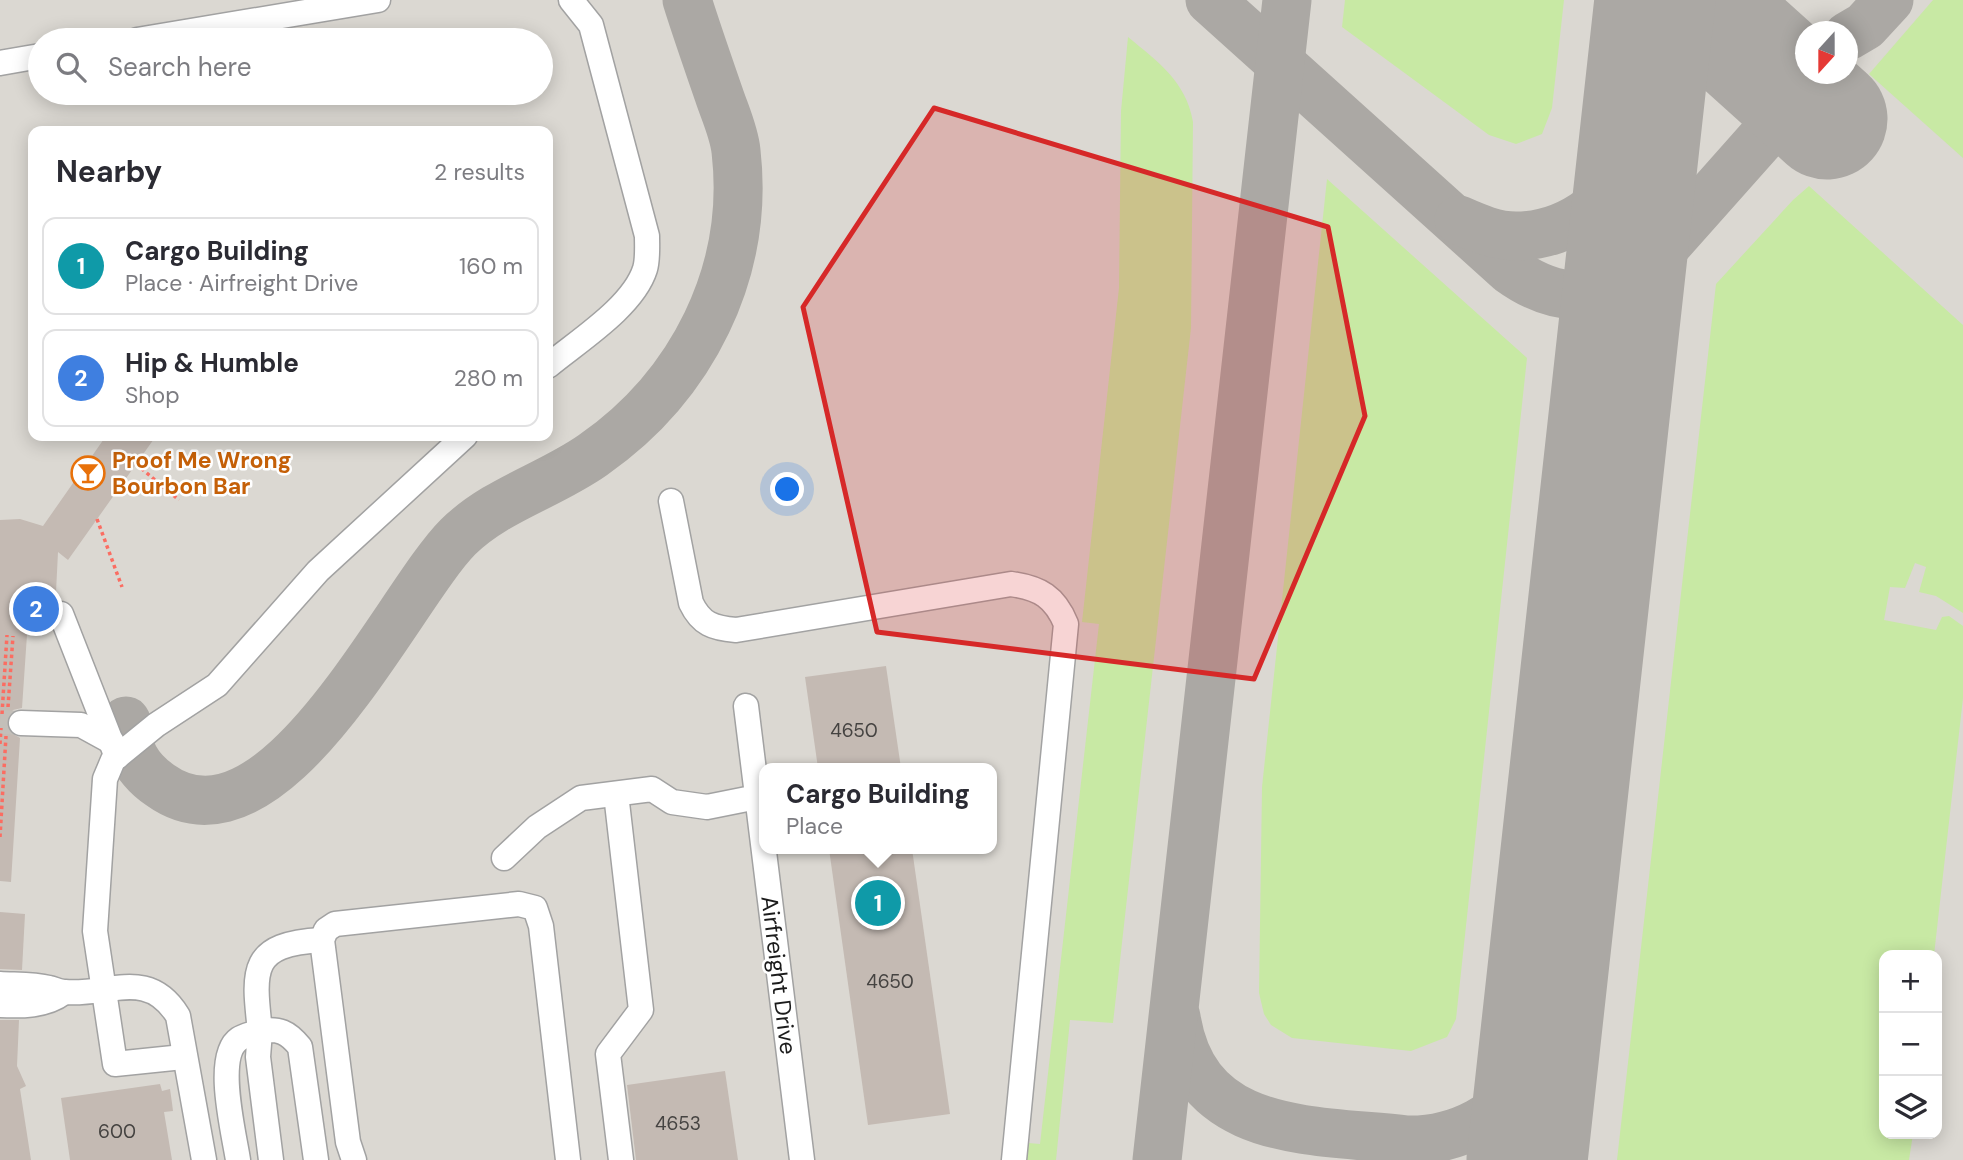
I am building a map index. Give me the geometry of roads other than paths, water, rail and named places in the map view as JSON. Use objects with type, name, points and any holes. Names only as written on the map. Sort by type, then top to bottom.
[{"type":"street","points":[[209,28],[378,0]]},
{"type":"street","points":[[553,362],[630,298],[646,267],[647,249],[647,236],[591,25],[571,0]]},
{"type":"street","points":[[0,63],[28,58]]},
{"type":"street","points":[[115,749],[217,684],[318,571],[460,441]]},
{"type":"street","points":[[671,501],[691,603],[698,617],[708,625],[721,629],[736,630],[1012,584],[1032,587],[1049,596],[1060,608],[1066,624],[1014,1160]]},
{"type":"street","points":[[61,614],[115,749],[105,779],[95,931],[115,1064],[183,1057]]},
{"type":"street","name":"Airfreight Drive","points":[[746,706],[759,813]]},
{"type":"street","points":[[21,723],[81,724],[115,749]]},
{"type":"street","points":[[504,858],[537,827],[581,798],[652,789],[672,802],[706,807],[757,797]]},
{"type":"street","points":[[616,794],[641,1010],[608,1054],[621,1160]]},
{"type":"street","name":"Airfreight Drive","points":[[764,854],[802,1160]]},
{"type":"street","points":[[354,1160],[348,1142],[322,940],[326,930],[335,924],[519,904],[536,908],[541,926],[568,1160]]},
{"type":"street","points":[[271,1160],[258,1057],[260,1031],[255,985],[259,968],[274,948],[290,942],[322,940]]},
{"type":"street","points":[[0,984],[49,988],[64,992],[133,987],[152,990],[168,1000],[178,1016],[183,1057],[204,1160]]},
{"type":"street","points":[[0,1005],[20,1006],[54,1000],[64,992]]},
{"type":"street","points":[[238,1160],[226,1075],[229,1052],[239,1039],[275,1029],[290,1034],[300,1048],[316,1160]]},
{"type":"tunnel","points":[[0,722],[21,723]]},
{"type":"place","name":"Proof Me Wrong Bourbon Bar","points":[[88,473]]},
{"type":"place","name":"Hip & Humble","points":[[36,609]]},
{"type":"place","name":"Cargo Building","points":[[878,903]]}]
